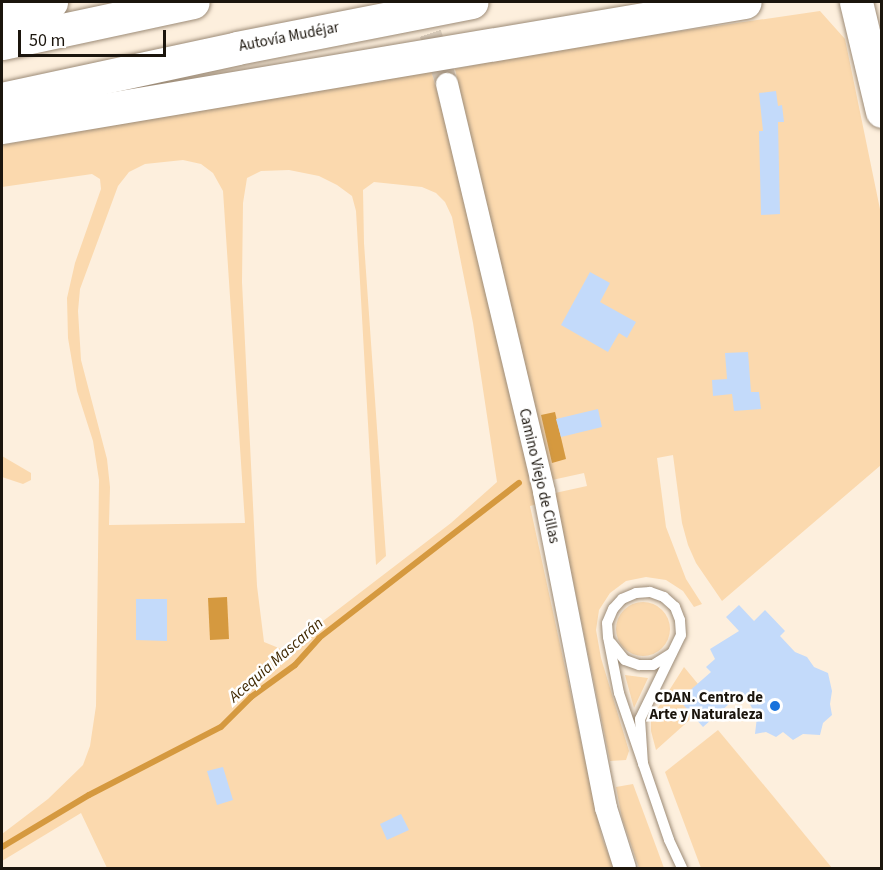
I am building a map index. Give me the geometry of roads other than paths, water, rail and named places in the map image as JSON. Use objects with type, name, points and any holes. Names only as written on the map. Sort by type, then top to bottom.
[{"type":"main road","points":[[2,16],[51,2]]},
{"type":"main road","points":[[2,43],[193,2]]},
{"type":"main road","name":"Autovía Mudéjar","points":[[2,99],[248,46],[472,2]]},
{"type":"main road","points":[[2,127],[745,2]]},
{"type":"main road","points":[[856,2],[882,111]]},
{"type":"street","name":"Camino Viejo de Cillas","points":[[447,84],[544,492],[606,808],[625,868]]},
{"type":"lane","points":[[644,764],[640,719],[681,635],[680,620],[675,607],[664,597],[650,592],[636,592],[622,598],[613,609],[608,623],[608,637],[619,693],[644,764],[682,868]]},
{"type":"lane","points":[[608,637],[620,656],[639,665],[653,665],[666,659],[676,648]]},
{"type":"waterway","name":"Acequia Mascarán","points":[[2,847],[89,795],[221,727],[251,697],[295,665],[319,638],[519,483]]},
{"type":"tunnel","points":[[420,2],[447,84]]},
{"type":"place","name":"CDAN. Centro de Arte y Naturaleza","points":[[775,706]]}]
